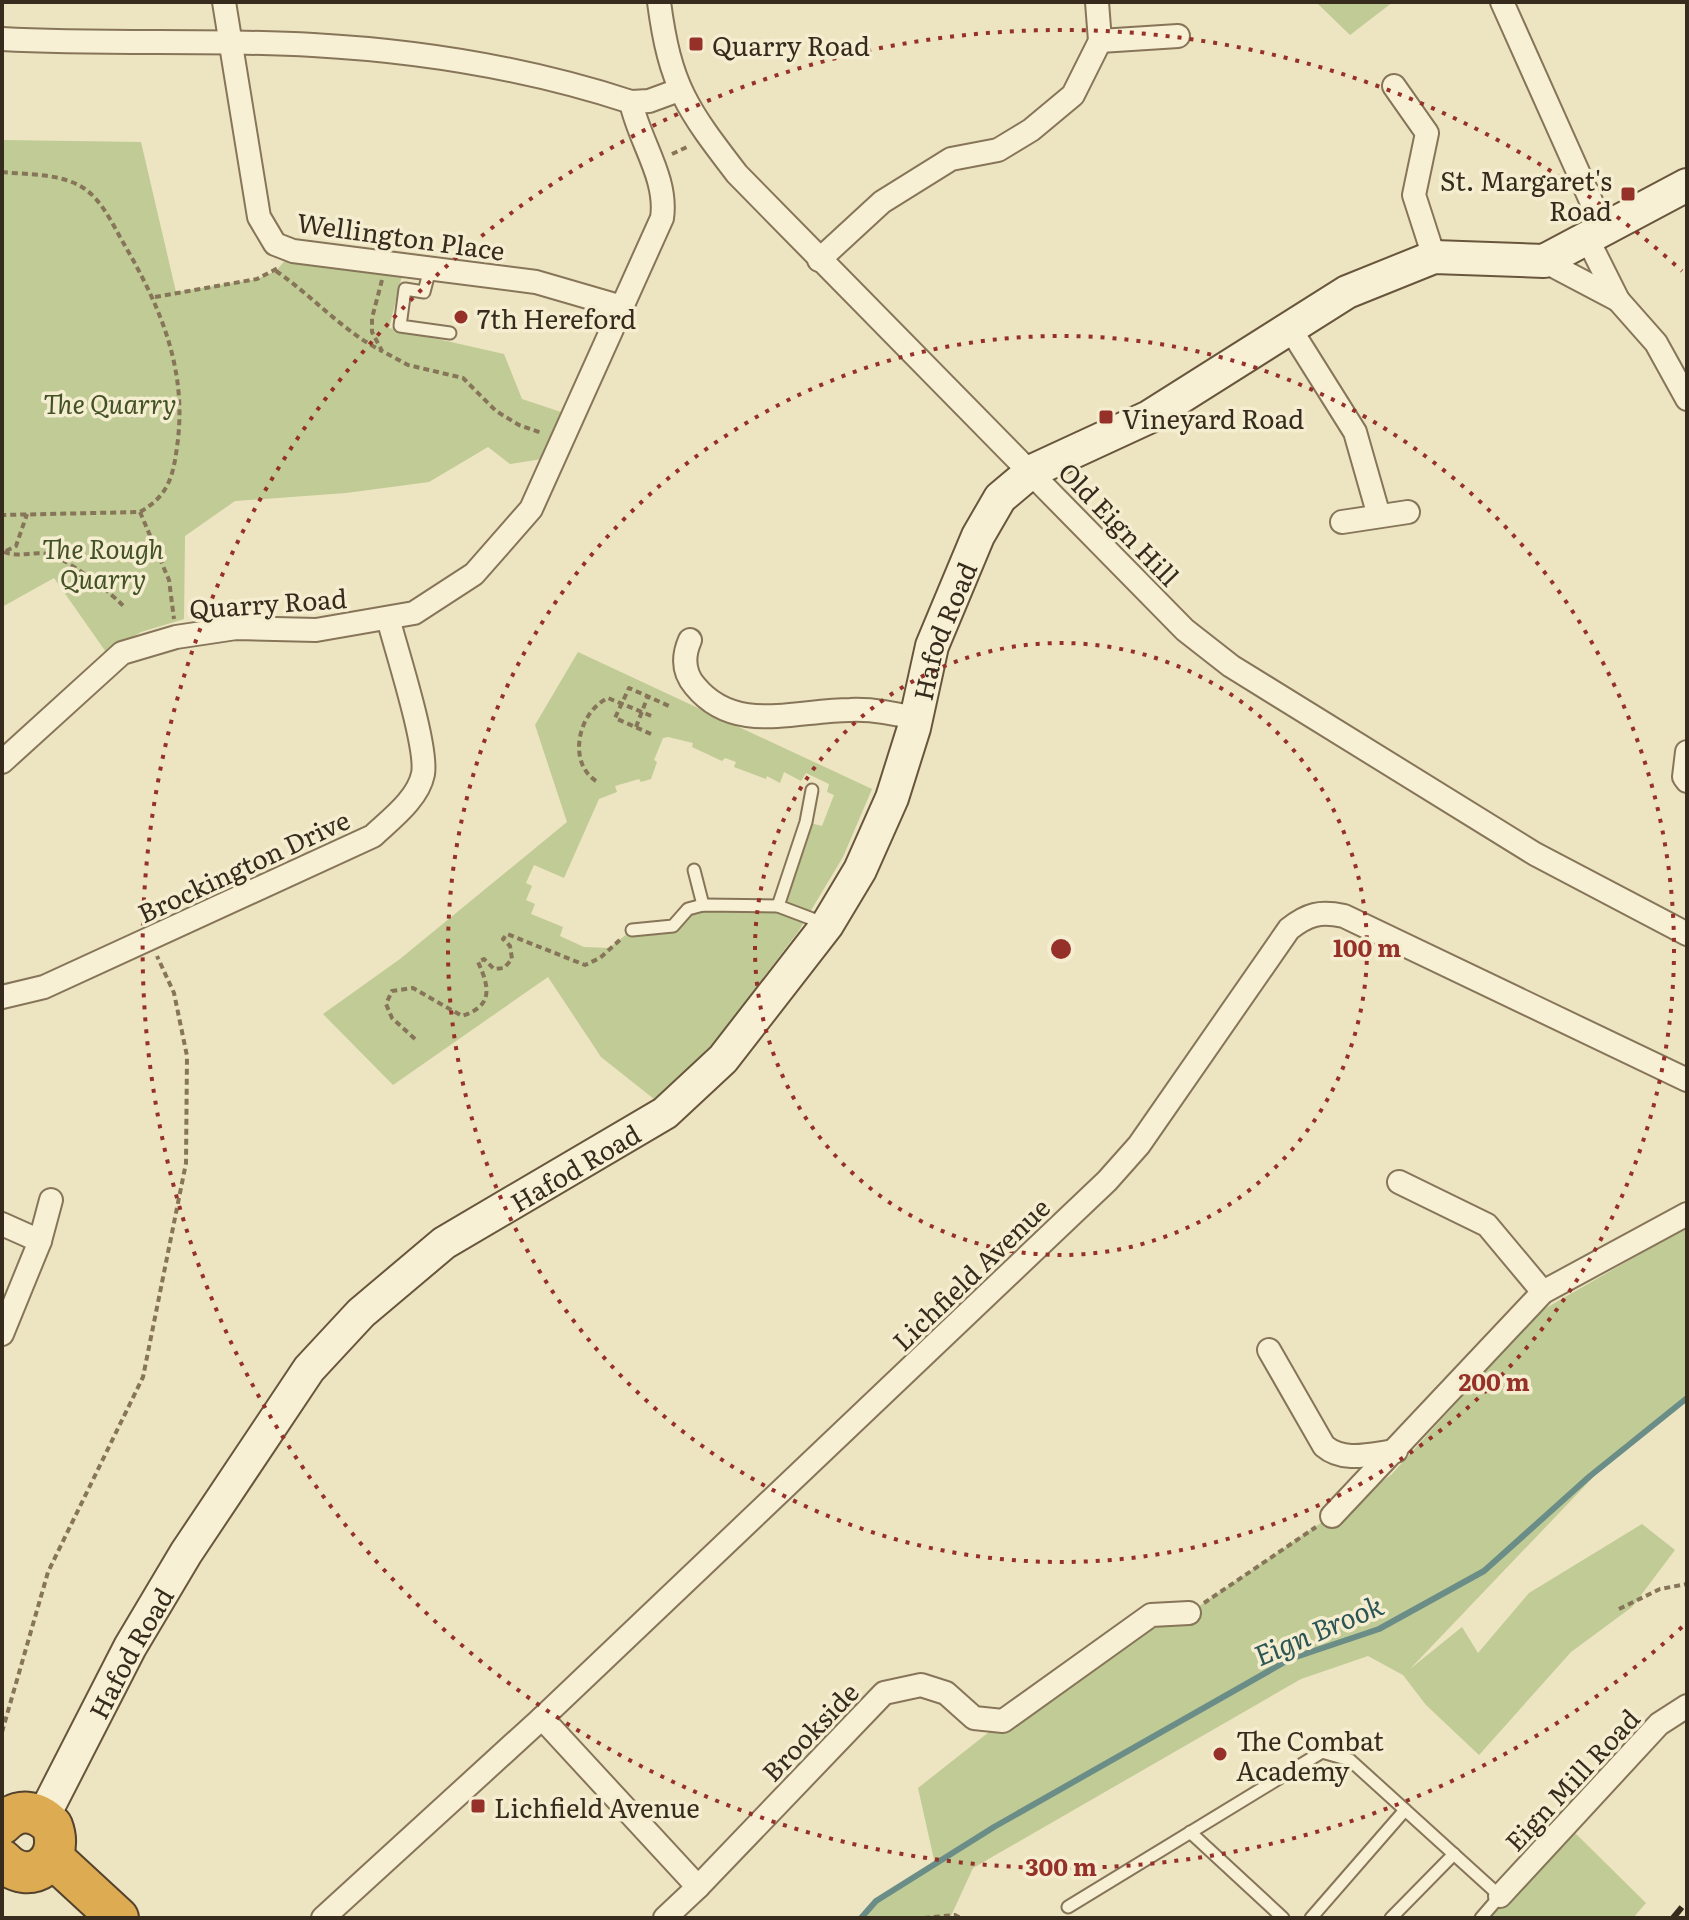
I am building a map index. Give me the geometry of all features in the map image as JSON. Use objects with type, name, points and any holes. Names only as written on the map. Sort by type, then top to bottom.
[{"type":"highway","points":[[2,1824],[9,1817],[25,1812],[43,1817],[56,1836],[53,1858],[34,1872],[4,1872]]},
{"type":"highway","points":[[53,1858],[118,1918]]},
{"type":"street","name":"Wellington Place","points":[[224,2],[259,217],[275,244],[293,251],[536,282],[622,307]]},
{"type":"street","name":"Old Eign Hill","points":[[659,2],[669,63],[679,90],[737,174],[1185,630],[1231,666],[1535,854],[1687,934]]},
{"type":"street","points":[[819,260],[882,202],[951,159],[998,150],[1031,130],[1073,95],[1100,41],[1097,2]]},
{"type":"street","points":[[1502,2],[1596,235],[1618,300]]},
{"type":"street","points":[[1100,41],[1178,36]]},
{"type":"street","points":[[2,39],[230,43],[392,50],[488,63],[631,102],[649,101],[679,90]]},
{"type":"street","points":[[1394,86],[1427,133],[1414,195],[1434,257]]},
{"type":"street","name":"Quarry Road","points":[[2,762],[122,653],[176,637],[236,628],[316,630],[414,613],[474,574],[531,509],[662,218],[665,202],[631,102]]},
{"type":"street","points":[[1544,261],[1687,185]]},
{"type":"street","points":[[1032,471],[1149,417],[1347,292],[1434,257],[1544,261],[1618,300],[1656,343],[1687,399]]},
{"type":"street","points":[[1291,330],[1355,432],[1379,516]]},
{"type":"street","name":"Hafod Road","points":[[43,1817],[154,1607],[238,1472],[309,1369],[361,1313],[444,1243],[665,1113],[723,1059],[827,925],[860,870],[892,798],[916,719],[932,646],[978,536],[1000,498],[1032,471]]},
{"type":"street","points":[[1342,522],[1408,512]]},
{"type":"street","name":"Brockington Drive","points":[[2,997],[44,987],[373,836],[406,806],[423,774],[418,729],[388,618]]},
{"type":"street","points":[[690,640],[685,651],[685,669],[692,684],[710,702],[732,713],[756,717],[847,710],[888,711],[916,719]]},
{"type":"street","points":[[1687,752],[1687,781]]},
{"type":"street","name":"Lichfield Avenue","points":[[323,1918],[542,1718],[1107,1181],[1139,1145],[1289,929],[1306,915],[1326,912],[1344,916],[1687,1080]]},
{"type":"street","points":[[1399,1182],[1487,1225],[1543,1292]]},
{"type":"street","points":[[2,1334],[40,1241],[51,1200]]},
{"type":"street","points":[[1332,1516],[1543,1292],[1687,1214]]},
{"type":"street","points":[[2,1224],[40,1241]]},
{"type":"street","points":[[1269,1350],[1324,1446],[1334,1455],[1354,1457],[1396,1451]]},
{"type":"street","name":"Brookside","points":[[665,1918],[884,1693],[921,1685],[946,1693],[974,1718],[1003,1721],[1151,1615],[1189,1613]]},
{"type":"street","name":"Eign Mill Road","points":[[1500,1896],[1659,1724],[1687,1706]]},
{"type":"street","points":[[542,1718],[698,1887]]},
{"type":"lane","points":[[430,269],[424,292],[405,289],[400,326],[450,333]]},
{"type":"lane","points":[[778,906],[806,822],[812,790]]},
{"type":"lane","points":[[694,870],[703,905]]},
{"type":"lane","points":[[632,930],[673,926],[688,909],[703,905],[778,906],[827,925]]},
{"type":"lane","points":[[1068,1907],[1322,1752],[1350,1760],[1500,1896],[1481,1918]]},
{"type":"lane","points":[[1311,1918],[1405,1810]]},
{"type":"lane","points":[[1190,1832],[1283,1918]]},
{"type":"lane","points":[[1391,1918],[1454,1854]]},
{"type":"path","points":[[651,163],[709,137]]},
{"type":"path","points":[[2,172],[70,181],[87,191],[105,210],[155,297],[181,389],[181,421],[173,474],[157,502],[140,512],[2,515]]},
{"type":"path","points":[[155,297],[257,279],[276,271],[293,251]]},
{"type":"path","points":[[382,351],[372,332],[372,318],[386,262]]},
{"type":"path","points":[[276,271],[297,285],[337,324],[382,351],[408,365],[463,378],[496,411],[519,425],[564,440]]},
{"type":"path","points":[[140,512],[169,580],[176,637]]},
{"type":"path","points":[[3,552],[16,546],[27,514]]},
{"type":"path","points":[[3,552],[18,557],[49,553],[114,594],[125,608]]},
{"type":"path","points":[[651,734],[615,718],[629,688],[669,706]]},
{"type":"path","points":[[636,727],[648,696]]},
{"type":"path","points":[[596,781],[581,764],[579,741],[597,703],[608,698],[654,717]]},
{"type":"path","points":[[415,1039],[392,1018],[386,1004],[392,991],[413,988],[462,1016],[485,1005],[489,992],[478,962],[484,959],[494,969],[504,968],[512,959],[510,946],[503,939],[507,934],[585,965],[600,958],[632,930]]},
{"type":"path","points":[[2,1732],[48,1572],[143,1377],[186,1163],[187,1056],[174,993],[149,939]]},
{"type":"path","points":[[1189,1613],[1332,1516]]},
{"type":"path","points":[[1619,1609],[1660,1589],[1687,1584]]},
{"type":"path","points":[[924,1918],[955,1915],[961,1918]]},
{"type":"green space","points":[[1316,2],[1393,2],[1350,35]]},
{"type":"green space","points":[[2,140],[141,142],[176,292],[257,279],[276,271],[293,251],[403,272],[389,328],[504,354],[522,399],[573,416],[555,457],[510,464],[488,447],[429,482],[346,493],[235,501],[185,536],[184,619],[141,632],[106,652],[54,578],[2,607]]},
{"type":"green space","points":[[578,652],[872,789],[843,857],[798,932],[714,1043],[654,1099],[601,1057],[548,977],[393,1085],[323,1014],[400,959],[567,822],[535,725]],"holes":[[[663,738],[693,743],[692,747],[722,761],[725,758],[736,762],[734,767],[766,779],[767,776],[780,783],[784,772],[801,781],[806,773],[829,784],[827,792],[834,795],[822,826],[806,822],[778,906],[688,909],[673,926],[632,930],[609,948],[584,947],[560,936],[563,927],[531,914],[535,904],[526,900],[532,886],[526,883],[534,865],[564,878],[599,799],[617,792],[615,786],[651,779],[657,762],[654,760]]]},
{"type":"green space","points":[[1687,1227],[1687,1399],[1625,1444],[1410,1669],[1462,1627],[1478,1653],[1529,1593],[1642,1524],[1675,1550],[1632,1607],[1571,1652],[1479,1755],[1426,1705],[1403,1675],[1368,1656],[1301,1679],[973,1868],[950,1918],[861,1918],[876,1901],[935,1864],[918,1788],[1003,1721],[1151,1615],[1189,1613],[1391,1475],[1539,1312]]},
{"type":"green space","points":[[1566,1824],[1646,1903],[1633,1918],[1481,1918]]},
{"type":"waterway","name":"Eign Brook","points":[[861,1918],[876,1901],[994,1827],[1290,1659],[1379,1629],[1484,1571],[1590,1476],[1687,1398]]},
{"type":"railway","points":[[1673,1918],[1687,1901]]},
{"type":"place","name":"Quarry Road","points":[[696,44]]},
{"type":"place","name":"St. Margaret's Road","points":[[1628,194]]},
{"type":"place","name":"7th Hereford","points":[[461,317]]},
{"type":"place","name":"Vineyard Road","points":[[1106,417]]},
{"type":"place","name":"The Combat Academy","points":[[1220,1754]]},
{"type":"place","name":"Lichfield Avenue","points":[[478,1806]]},
{"type":"park label","name":"The Quarry","points":[[110,402]]},
{"type":"park label","name":"The Rough Quarry","points":[[103,562]]}]
